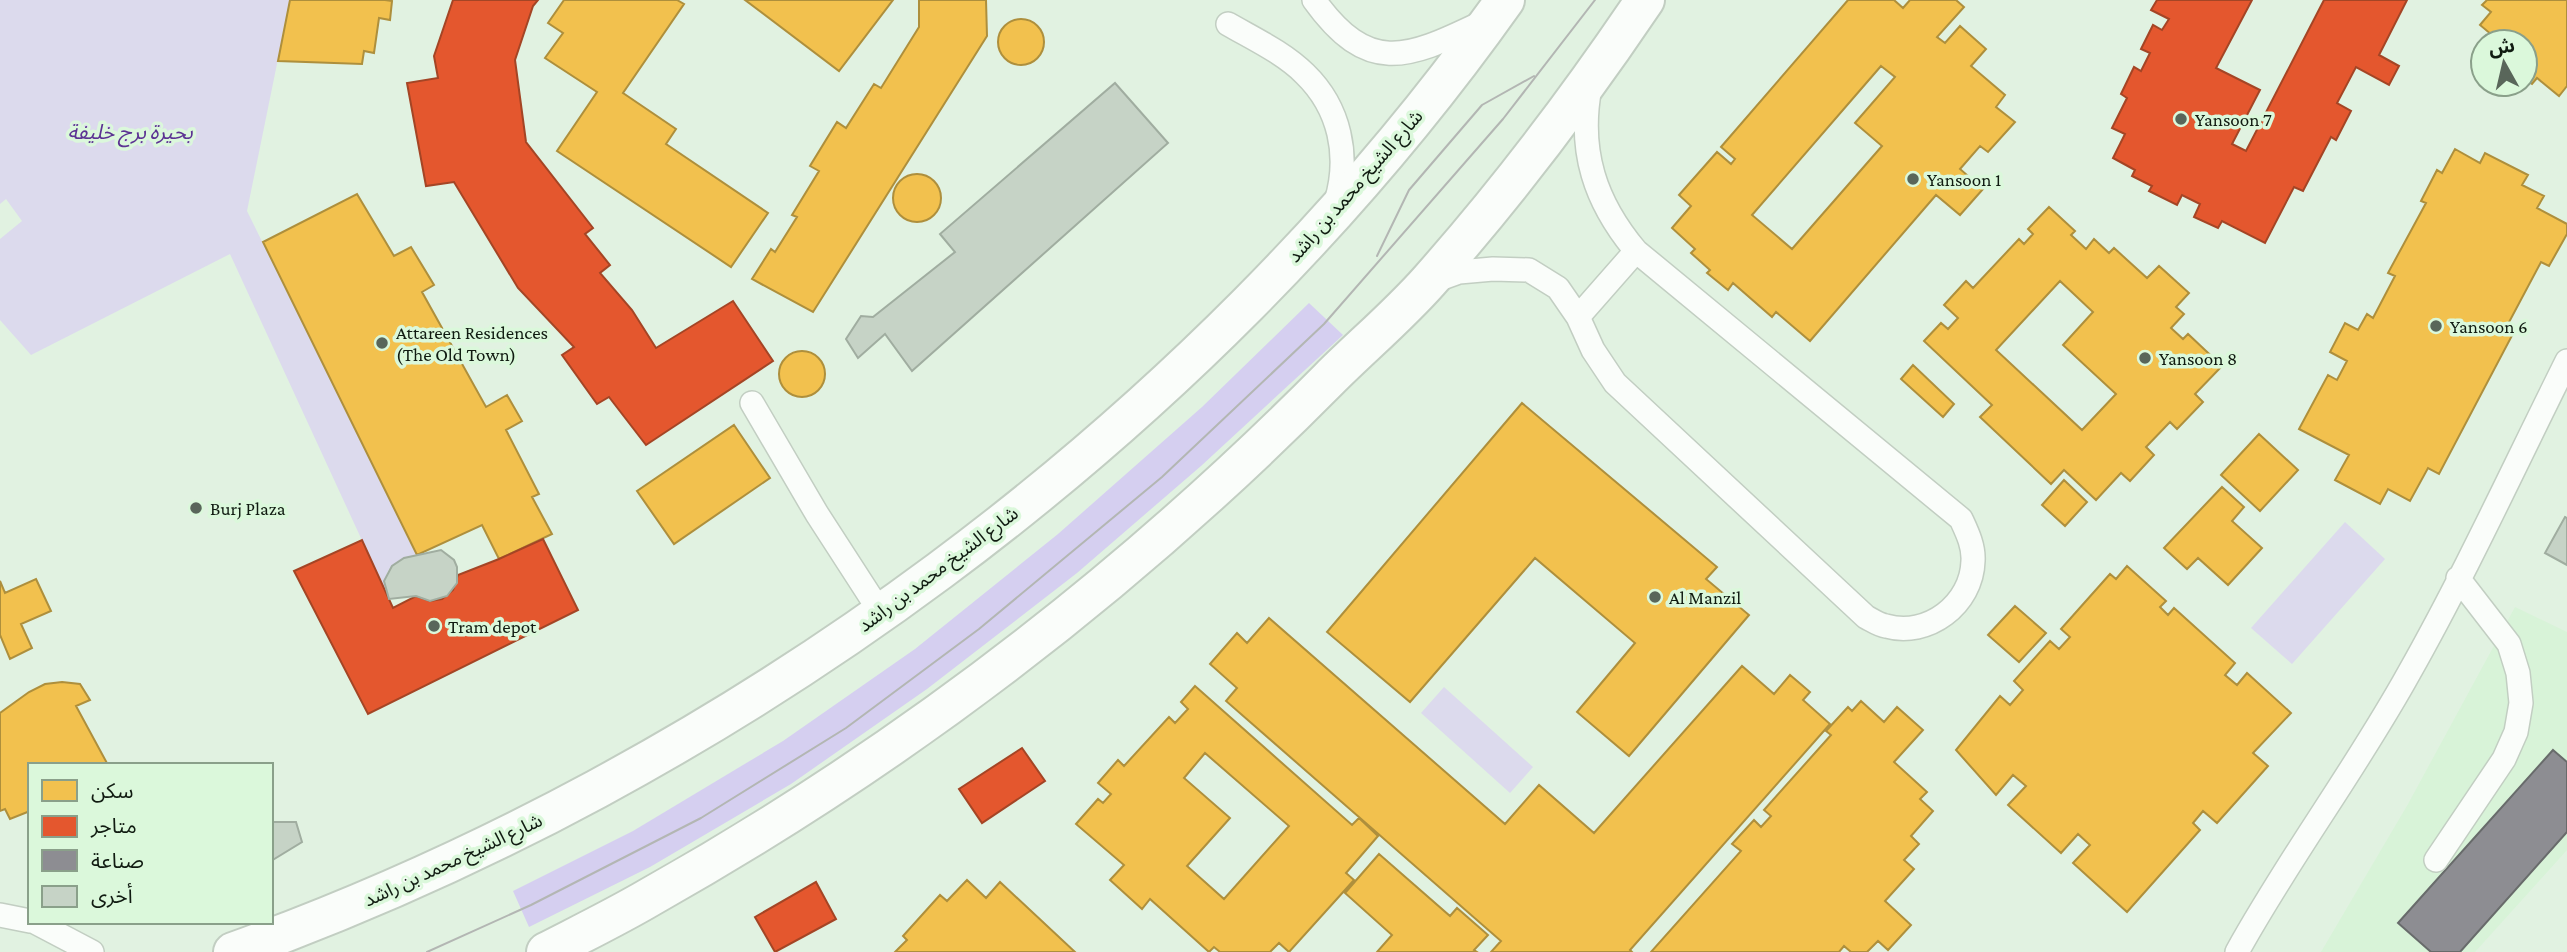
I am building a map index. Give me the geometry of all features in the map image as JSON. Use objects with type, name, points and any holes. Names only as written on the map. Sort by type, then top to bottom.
[{"type":"main road","points":[[546,952],[649,898],[760,832],[867,763],[972,689],[1074,610],[1172,528],[1267,441],[1427,283],[1592,78],[1645,0]]},
{"type":"main road","name":"شارع الشيخ محمد بن راشد","points":[[233,952],[362,903],[545,817],[634,769],[720,717],[845,639],[881,613],[1047,487],[1201,350],[1297,254],[1415,119],[1498,9]]},
{"type":"lane","points":[[1314,0],[1348,39],[1373,51],[1400,54],[1427,49],[1498,9]]},
{"type":"lane","points":[[1228,24],[1305,73],[1324,96],[1337,123],[1343,152],[1342,183],[1334,212]]},
{"type":"lane","points":[[1427,283],[1459,272],[1529,270],[1558,288],[1578,317],[1593,350],[1615,383],[1866,617],[1885,626],[1906,629],[1927,625],[1946,615],[1961,599],[1970,580],[1973,559],[1970,538],[1961,519],[1636,251],[1616,228],[1601,200],[1591,171],[1586,140],[1586,109],[1592,78]]},
{"type":"lane","points":[[1578,317],[1636,251]]},
{"type":"lane","points":[[2237,952],[2295,854],[2410,672],[2567,361]]},
{"type":"lane","points":[[752,404],[817,514],[881,613]]},
{"type":"lane","points":[[2436,860],[2504,760],[2516,732],[2521,702],[2518,673],[2509,644],[2458,578]]},
{"type":"lane","points":[[0,915],[28,921]]},
{"type":"lane","points":[[36,924],[92,952]]},
{"type":"shaded area","points":[[1309,303],[1343,335],[1201,466],[1077,573],[927,689],[791,784],[650,867],[529,927],[513,891],[633,831],[783,741],[915,649],[1058,534],[1202,407]]},
{"type":"shaded area","points":[[2515,607],[2567,632],[2567,850],[2475,952],[2321,952],[2408,804]]},
{"type":"water","name":"بحيرة برج خليفة","points":[[0,0],[290,0],[247,211],[417,555],[395,563],[388,571],[385,582],[389,599],[230,254],[31,355],[0,320]]},
{"type":"water","points":[[2345,522],[2385,559],[2292,664],[2251,628]]},
{"type":"water","points":[[1444,687],[1533,767],[1510,793],[1421,713]]},
{"type":"pier","points":[[6,199],[22,221],[0,239],[0,204]]},
{"type":"building: سكن","points":[[290,0],[392,1],[390,20],[379,18],[374,53],[364,51],[362,64],[278,61]]},
{"type":"building: سكن","points":[[564,0],[677,0],[684,4],[623,93],[676,129],[666,144],[768,213],[731,267],[557,151],[597,92],[545,58],[563,33],[548,23]]},
{"type":"building: سكن","points":[[745,0],[893,0],[839,71]]},
{"type":"building: سكن","points":[[919,0],[986,0],[987,36],[813,312],[752,279],[771,249],[775,252],[797,217],[792,215],[819,171],[810,166],[837,122],[846,128],[874,84],[881,88],[919,27]]},
{"type":"building: سكن","name":"Yansoon 1","points":[[1848,0],[1894,0],[1903,8],[1910,0],[1956,0],[1964,7],[1937,37],[1945,43],[1960,26],[1986,49],[1971,66],[2005,95],[1996,107],[2015,122],[1988,152],[1980,146],[1960,169],[1983,189],[1960,215],[1936,195],[1810,341],[1776,312],[1772,317],[1733,283],[1728,290],[1707,273],[1710,270],[1691,253],[1695,249],[1672,228],[1691,206],[1679,195],[1717,152],[1731,164],[1735,159],[1721,147]],"holes":[[[1881,66],[1895,77],[1855,123],[1882,146],[1792,249],[1752,215]]]},
{"type":"building: سكن","points":[[2487,0],[2567,0],[2567,86],[2559,96],[2539,80],[2539,28],[2484,28],[2480,25],[2491,12],[2482,5]]},
{"type":"building: سكن","points":[[1021,19],[1038,25],[1044,42],[1038,59],[1021,65],[1004,59],[998,42],[1004,25]]},
{"type":"building: سكن","name":"Yansoon 6","points":[[2455,149],[2480,163],[2485,153],[2528,175],[2522,185],[2544,196],[2537,208],[2567,224],[2567,234],[2549,266],[2541,262],[2508,324],[2516,328],[2439,474],[2428,468],[2410,501],[2388,489],[2380,504],[2335,480],[2349,455],[2299,429],[2328,375],[2337,380],[2347,361],[2330,352],[2345,323],[2358,330],[2367,314],[2373,318],[2395,276],[2388,273],[2426,203],[2421,201],[2437,170],[2442,173]]},
{"type":"building: سكن","points":[[917,174],[934,181],[941,198],[934,215],[917,222],[900,215],[893,198],[900,181]]},
{"type":"building: سكن","name":"Attareen Residences (The Old Town)","points":[[357,194],[394,256],[411,247],[434,285],[422,292],[486,407],[507,395],[522,421],[506,430],[539,494],[532,497],[552,534],[499,559],[482,525],[417,555],[263,242]]},
{"type":"building: سكن","name":"Yansoon 8","points":[[2049,207],[2075,231],[2071,235],[2086,249],[2094,239],[2109,253],[2114,248],[2147,278],[2159,266],[2189,293],[2176,307],[2184,314],[2171,328],[2183,339],[2188,334],[2222,366],[2195,394],[2203,402],[2177,429],[2170,422],[2146,447],[2154,455],[2130,481],[2121,473],[2096,500],[2064,470],[2051,484],[1980,417],[1992,405],[1924,341],[1941,323],[1948,329],[1958,318],[1944,305],[1966,281],[1973,288],[2019,239],[2024,244],[2033,234],[2028,229]],"holes":[[[2060,281],[2093,312],[2063,345],[2116,394],[2082,430],[1996,350]]]},
{"type":"building: سكن","points":[[802,351],[819,357],[825,374],[819,391],[802,397],[785,391],[779,374],[785,357]]},
{"type":"building: سكن","points":[[1913,365],[1954,404],[1943,417],[1901,379]]},
{"type":"building: سكن","name":"Al Manzil","points":[[1522,403],[1717,567],[1706,579],[1749,615],[1629,756],[1577,712],[1635,643],[1535,558],[1410,702],[1327,632]]},
{"type":"building: سكن","points":[[734,425],[770,478],[674,544],[637,491]]},
{"type":"building: سكن","points":[[2259,434],[2298,470],[2260,511],[2221,475]]},
{"type":"building: سكن","points":[[2064,480],[2087,502],[2065,526],[2042,505]]},
{"type":"building: سكن","points":[[2222,487],[2244,507],[2232,521],[2262,548],[2228,585],[2198,558],[2187,569],[2164,548]]},
{"type":"building: سكن","points":[[2127,566],[2166,601],[2160,607],[2168,615],[2174,608],[2235,663],[2225,675],[2237,685],[2247,673],[2291,713],[2253,753],[2268,766],[2217,823],[2203,811],[2193,823],[2200,830],[2127,912],[2073,863],[2090,845],[2078,834],[2061,853],[2008,805],[2026,786],[2013,775],[1996,795],[1956,750],[2000,696],[2010,705],[2023,690],[2014,681],[2050,641],[2059,649],[2070,637],[2061,629],[2110,574],[2116,579]]},
{"type":"building: سكن","points":[[36,579],[51,611],[21,624],[32,648],[10,659],[0,635],[0,581],[5,593]]},
{"type":"building: سكن","points":[[2015,606],[2046,633],[2019,662],[1988,635]]},
{"type":"building: سكن","points":[[1269,618],[1505,824],[1539,785],[1594,833],[1742,666],[1774,694],[1790,675],[1810,692],[1803,700],[1830,724],[1630,950],[1632,952],[1491,952],[1501,941],[1226,701],[1237,688],[1210,664],[1237,633],[1247,643]]},
{"type":"building: سكن","points":[[45,684],[80,684],[90,700],[76,706],[107,763],[28,763],[28,812],[10,819],[5,809],[0,811],[0,713]]},
{"type":"building: سكن","points":[[1195,686],[1352,825],[1359,818],[1378,836],[1346,873],[1354,880],[1289,952],[1279,943],[1270,952],[1220,952],[1214,947],[1209,952],[1150,899],[1142,909],[1110,880],[1124,865],[1076,824],[1098,799],[1103,803],[1111,794],[1098,783],[1118,760],[1124,766],[1169,717],[1175,723],[1188,709],[1181,702]],"holes":[[[1205,753],[1289,826],[1224,899],[1187,866],[1230,818],[1184,778]]]},
{"type":"building: سكن","points":[[1861,701],[1884,722],[1897,707],[1923,730],[1894,762],[1927,792],[1920,799],[1933,811],[1911,836],[1919,844],[1904,860],[1914,869],[1885,901],[1911,925],[1888,950],[1878,941],[1867,952],[1851,952],[1844,946],[1839,952],[1651,952],[1741,851],[1732,844],[1754,820],[1761,827],[1771,816],[1764,810],[1831,735],[1826,731],[1848,707],[1852,711]]},
{"type":"building: سكن","points":[[1379,854],[1450,916],[1457,908],[1488,935],[1474,950],[1477,952],[1377,952],[1392,935],[1345,893]]},
{"type":"building: سكن","points":[[967,880],[986,898],[1000,882],[1075,952],[895,952],[907,940],[903,936],[940,895],[947,901]]},
{"type":"building: متاجر","points":[[453,0],[538,0],[533,6],[515,60],[526,142],[593,228],[585,234],[610,265],[600,273],[632,310],[656,348],[733,301],[773,361],[646,445],[609,397],[597,404],[562,355],[574,347],[518,288],[454,182],[426,186],[407,83],[438,78],[434,56]]},
{"type":"building: متاجر","name":"Yansoon 7","points":[[2157,0],[2252,0],[2216,68],[2260,90],[2232,144],[2246,151],[2324,0],[2407,0],[2379,55],[2399,66],[2389,85],[2356,67],[2337,103],[2351,111],[2336,140],[2331,137],[2303,191],[2294,187],[2265,243],[2222,221],[2218,228],[2194,217],[2200,204],[2182,195],[2177,205],[2149,191],[2152,186],[2132,176],[2135,170],[2113,158],[2125,134],[2112,128],[2127,98],[2121,94],[2134,67],[2141,71],[2150,53],[2141,49],[2153,25],[2162,30],[2169,19],[2151,10]]},
{"type":"building: متاجر","name":"Tram depot","points":[[543,539],[578,610],[368,714],[294,571],[362,540],[393,608],[416,596],[430,601],[442,599],[453,590],[458,575]]},
{"type":"building: متاجر","points":[[1022,748],[1045,781],[982,823],[959,789]]},
{"type":"building: متاجر","points":[[816,882],[836,919],[775,952],[755,917]]},
{"type":"building: صناعة","points":[[2553,750],[2567,762],[2567,832],[2460,952],[2431,952],[2398,923]]},
{"type":"building: أخرى","points":[[1115,83],[1168,143],[912,371],[885,334],[858,358],[846,339],[861,316],[873,317],[955,252],[940,234]]},
{"type":"building: أخرى","points":[[2565,517],[2567,518],[2567,565],[2545,553]]},
{"type":"building: أخرى","points":[[441,550],[454,560],[457,567],[457,583],[447,596],[430,601],[416,596],[389,599],[384,581],[392,566],[404,558]]},
{"type":"building: أخرى","points":[[273,822],[296,822],[302,842],[273,860]]},
{"type":"tram line","points":[[427,952],[531,905],[701,818],[846,728],[979,629],[1162,477],[1324,324],[1503,119],[1595,0]]},
{"type":"tram line","points":[[1377,256],[1409,190],[1482,105],[1534,76]]},
{"type":"place","name":"Yansoon 7","points":[[2181,119]]},
{"type":"place","name":"Yansoon 1","points":[[1913,179]]},
{"type":"place","name":"Yansoon 6","points":[[2436,326]]},
{"type":"place","name":"Attareen Residences (The Old Town)","points":[[382,343]]},
{"type":"place","name":"Yansoon 8","points":[[2145,358]]},
{"type":"place","name":"Burj Plaza","points":[[196,508]]},
{"type":"place","name":"Al Manzil","points":[[1655,597]]},
{"type":"place","name":"Tram depot","points":[[434,626]]}]
